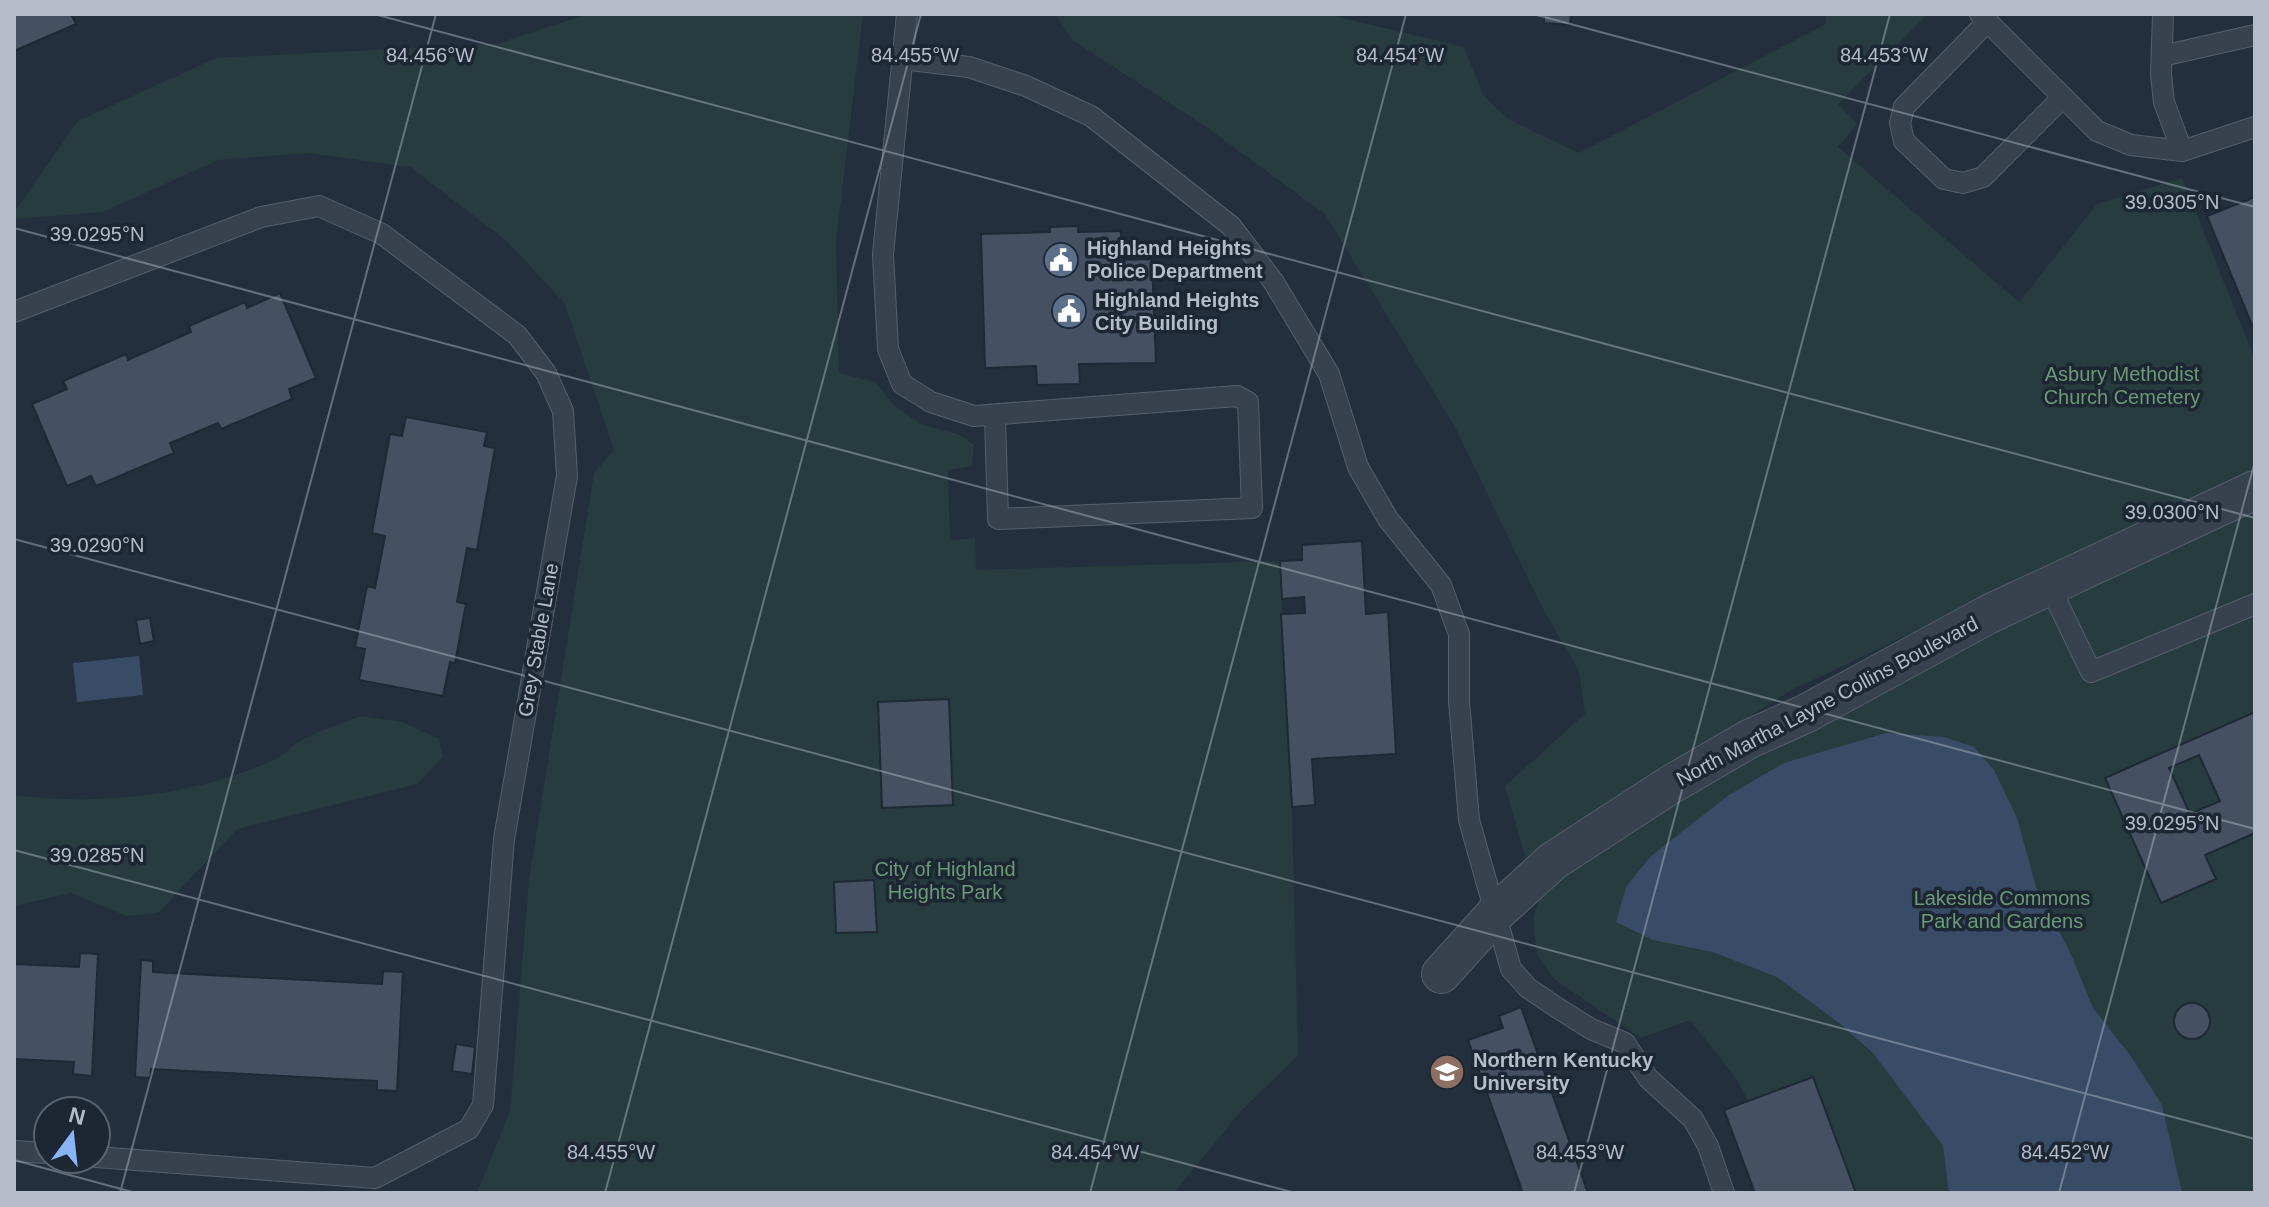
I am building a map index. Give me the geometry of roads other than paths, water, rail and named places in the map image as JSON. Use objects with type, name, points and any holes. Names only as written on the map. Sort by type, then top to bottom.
[{"type":"street","name":"North Martha Layne Collins Boulevard","points":[[1441,974],[1496,913],[1553,861],[1670,785],[1749,739],[1805,714],[2049,585],[2255,490]]},
{"type":"lane","points":[[907,14],[883,254],[888,349],[902,384],[931,402],[974,416],[1237,396],[1248,402],[1252,508],[998,519],[995,416]]},
{"type":"lane","points":[[2163,14],[2164,102],[2182,151]]},
{"type":"lane","points":[[2063,97],[1983,177],[1963,183],[1944,179],[1904,141],[1900,123],[1904,107],[1984,18],[2063,97],[2097,131],[2131,145],[2182,151],[2255,127]]},
{"type":"lane","points":[[2162,56],[2255,35]]},
{"type":"lane","points":[[902,59],[969,67],[1026,86],[1091,116],[1231,226],[1273,281],[1329,374],[1358,467],[1388,519],[1441,585],[1459,634],[1459,701],[1469,820],[1511,969],[1528,988],[1568,1015],[1591,1029],[1625,1043],[1648,1078],[1693,1119],[1708,1146],[1724,1193]]},
{"type":"lane","name":"Grey Stable Lane","points":[[14,312],[261,217],[319,206],[382,234],[517,335],[546,373],[563,411],[567,476],[504,839],[483,1105],[469,1129],[375,1178],[112,1158]]},
{"type":"lane","points":[[2049,585],[2091,672],[2255,604]]},
{"type":"water","points":[[139,656],[143,695],[77,702],[73,663]]},
{"type":"water","points":[[1886,733],[1944,737],[1974,747],[1994,770],[2017,818],[2037,890],[2070,952],[2093,1008],[2130,1055],[2162,1105],[2182,1193],[1949,1193],[1943,1146],[1873,1053],[1839,1023],[1777,977],[1713,952],[1653,940],[1616,922],[1626,887],[1651,856],[1729,795],[1784,763]]},
{"type":"place","name":"Highland Heights Police Department","points":[[1061,260]]},
{"type":"place","name":"Highland Heights City Building","points":[[1069,311]]},
{"type":"place","name":"Northern Kentucky University","points":[[1447,1072]]},
{"type":"park label","name":"Asbury Methodist Church Cemetery","points":[[2122,386]]},
{"type":"park label","name":"City of Highland Heights Park","points":[[945,880]]},
{"type":"park label","name":"Lakeside Commons Park and Gardens","points":[[2002,910]]}]
